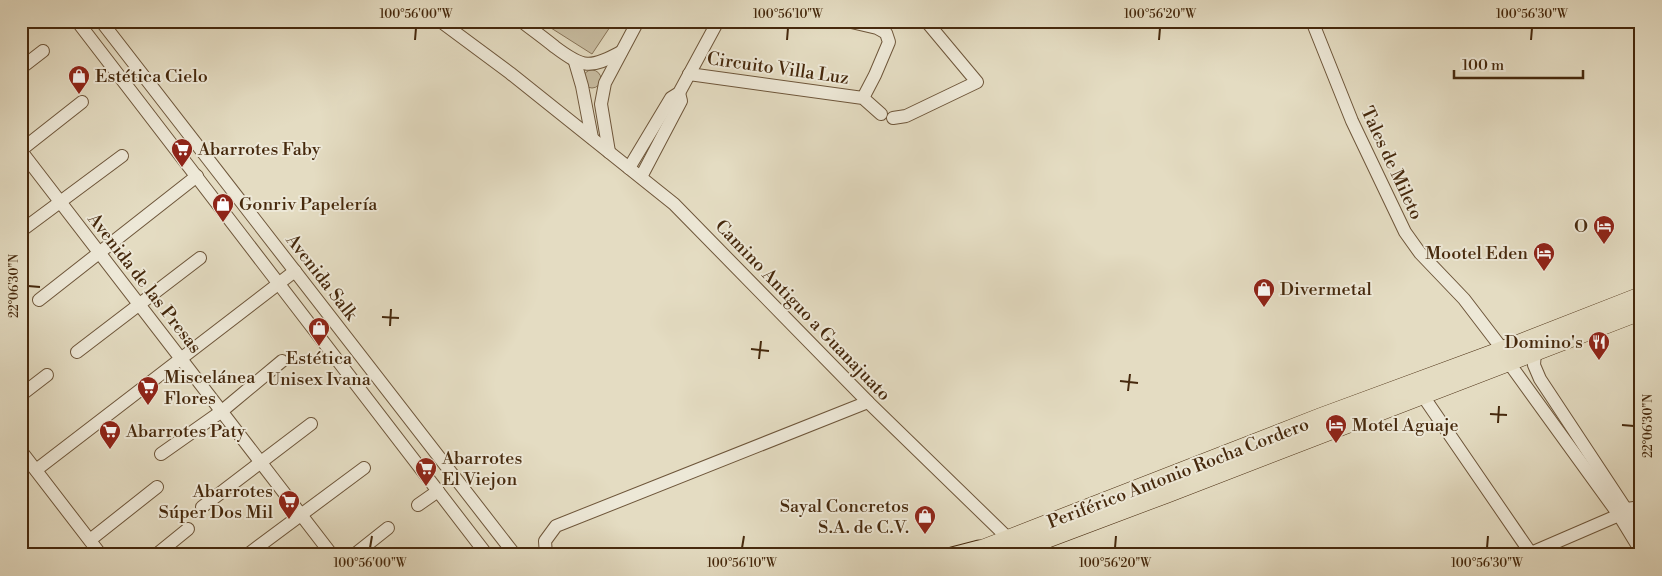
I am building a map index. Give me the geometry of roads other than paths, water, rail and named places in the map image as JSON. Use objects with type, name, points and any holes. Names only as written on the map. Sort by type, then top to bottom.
[{"type":"highway","name":"Periférico Antonio Rocha Cordero","points":[[1001,546],[1036,550],[1423,396],[1506,356],[1641,296]]},
{"type":"highway","name":"Periférico Antonio Rocha Cordero","points":[[967,555],[1001,546],[1321,417],[1506,356],[1535,352],[1641,311]]},
{"type":"main road","points":[[952,555],[1001,546]]},
{"type":"street","points":[[77,21],[488,555]]},
{"type":"street","name":"Avenida Salk","points":[[101,21],[515,555]]},
{"type":"street","name":"Camino Antiguo a Guanajuato","points":[[440,21],[674,204],[868,402],[1001,546]]},
{"type":"street","points":[[521,21],[575,62],[590,64],[602,62],[621,52]]},
{"type":"street","points":[[609,152],[601,104],[605,83],[638,21]]},
{"type":"street","name":"Circuito Villa Luz","points":[[629,168],[671,98],[680,93],[718,21]]},
{"type":"street","name":"Circuito Villa Luz","points":[[847,21],[877,28],[886,33],[889,42],[863,98]]},
{"type":"street","name":"Circuito Villa Luz","points":[[690,74],[863,98],[887,116],[906,116],[977,82],[926,21]]},
{"type":"street","name":"Tales de Mileto","points":[[1312,21],[1352,121],[1405,232],[1420,253],[1464,299],[1623,512]]},
{"type":"street","points":[[21,68],[43,51]]},
{"type":"street","points":[[575,62],[582,86],[592,138]]},
{"type":"street","points":[[590,64],[600,72],[605,83]]},
{"type":"street","name":"Circuito Villa Luz","points":[[641,177],[681,101],[680,93]]},
{"type":"street","points":[[21,150],[82,102]]},
{"type":"street","points":[[588,122],[603,120]]},
{"type":"street","name":"Avenida de las Presas","points":[[21,150],[332,555]]},
{"type":"street","points":[[21,231],[122,156]]},
{"type":"street","points":[[39,300],[197,176]]},
{"type":"street","points":[[77,352],[200,258]]},
{"type":"street","points":[[36,470],[295,271]]},
{"type":"street","points":[[1535,352],[1534,365],[1540,380],[1623,512],[1641,551]]},
{"type":"street","points":[[161,454],[222,411],[282,361]]},
{"type":"street","points":[[21,395],[47,375]]},
{"type":"street","points":[[1423,396],[1531,554],[1623,512],[1641,507]]},
{"type":"street","points":[[546,555],[545,541],[556,526],[868,402]]},
{"type":"street","points":[[202,507],[311,424]]},
{"type":"street","points":[[21,451],[101,555]]},
{"type":"street","points":[[247,555],[364,468]]},
{"type":"street","points":[[90,540],[157,488]]},
{"type":"street","points":[[418,505],[438,491]]},
{"type":"street","points":[[1623,512],[1641,532]]},
{"type":"street","points":[[156,555],[188,528]]},
{"type":"street","points":[[354,555],[388,528]]},
{"type":"place","name":"Estética Cielo","points":[[79,95]]},
{"type":"place","name":"Abarrotes Faby","points":[[182,168]]},
{"type":"place","name":"Gonriv Papelería","points":[[223,223]]},
{"type":"place","name":"O","points":[[1604,245]]},
{"type":"place","name":"Mootel Eden","points":[[1544,272]]},
{"type":"place","name":"Divermetal","points":[[1264,308]]},
{"type":"place","name":"Estética Unisex Ivana","points":[[319,347]]},
{"type":"place","name":"Domino's","points":[[1599,361]]},
{"type":"place","name":"Miscelánea Flores","points":[[148,406]]},
{"type":"place","name":"Motel Aguaje","points":[[1336,444]]},
{"type":"place","name":"Abarrotes Paty","points":[[110,450]]},
{"type":"place","name":"Abarrotes El Viejon","points":[[426,487]]},
{"type":"place","name":"Abarrotes Súper Dos Mil","points":[[289,520]]},
{"type":"place","name":"Sayal Concretos S.A. de C.V.","points":[[925,535]]}]
